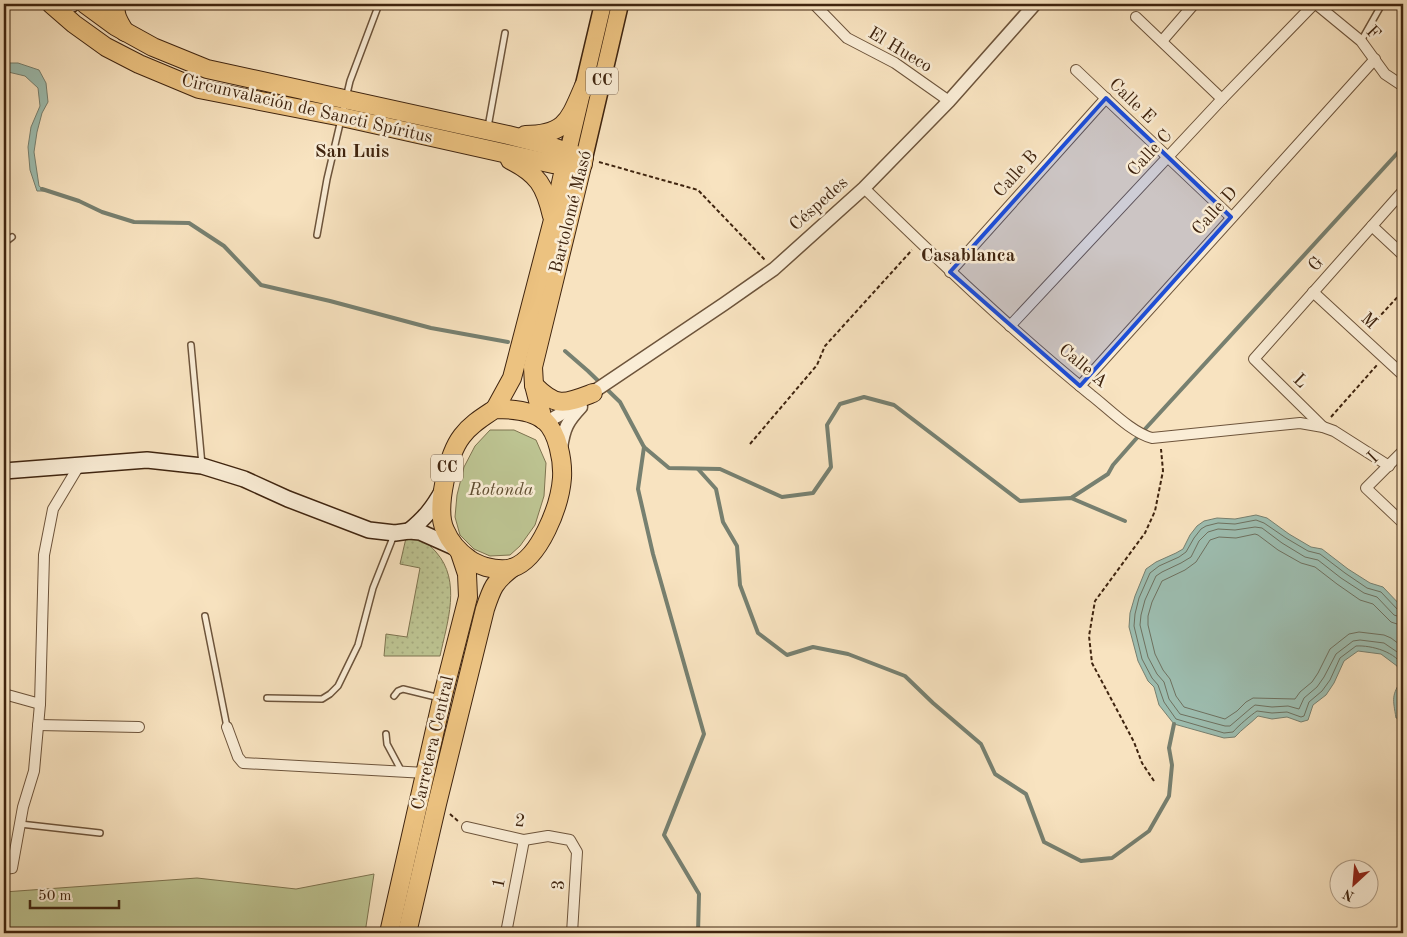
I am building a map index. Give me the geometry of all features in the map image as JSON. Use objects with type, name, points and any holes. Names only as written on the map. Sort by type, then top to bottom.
[{"type":"highway","name":"Circunvalación de Sancti Spíritus","points":[[86,4],[125,32],[153,47],[207,69],[508,135],[547,145],[575,160]]},
{"type":"highway","points":[[116,4],[115,12],[117,19],[125,32]]},
{"type":"highway","name":"Circunvalación de Sancti Spíritus","points":[[54,5],[74,24],[106,47],[172,79],[199,88],[553,164],[575,160]]},
{"type":"highway","points":[[508,135],[549,133],[560,127],[571,116],[584,86]]},
{"type":"highway","points":[[477,147],[501,155],[525,168],[541,183],[548,198],[553,220]]},
{"type":"highway","name":"Bartolomé Masó","points":[[494,409],[512,378],[553,220],[575,160]]},
{"type":"highway","name":"Bartolomé Masó","points":[[544,420],[534,385],[533,367],[575,160]]},
{"type":"highway","points":[[534,385],[552,400],[558,402],[568,402],[595,391]]},
{"type":"highway","points":[[494,409],[521,411],[533,414],[544,420]]},
{"type":"highway","name":"CC","points":[[494,409],[477,420],[462,436],[455,448],[448,465],[443,489],[442,513],[444,530],[458,550],[473,563],[494,569],[512,568],[527,559],[541,543],[556,508],[562,478],[560,453],[555,434],[544,420]]},
{"type":"highway","name":"Carretera Central","points":[[389,933],[442,699],[468,597],[467,574],[458,550]]},
{"type":"highway","name":"Carretera Central","points":[[407,933],[437,804],[492,588],[500,577],[512,568]]},
{"type":"main road","points":[[54,5],[72,4]]},
{"type":"main road","name":"Bartolomé Masó","points":[[575,160],[584,86],[603,4]]},
{"type":"main road","name":"Bartolomé Masó","points":[[575,160],[620,4]]},
{"type":"main road","points":[[4,471],[148,460],[202,466],[244,479],[288,499],[369,530],[420,532],[458,550]]},
{"type":"main road","points":[[402,532],[431,510],[443,489]]},
{"type":"street","name":"El Hueco","points":[[814,4],[847,38],[895,63],[949,101]]},
{"type":"street","name":"Céspedes","points":[[544,420],[552,419],[559,415],[774,268],[864,188],[949,101],[1035,4]]},
{"type":"street","points":[[1162,41],[1194,4]]},
{"type":"street","name":"F","points":[[1315,4],[1361,41],[1385,74],[1403,86]]},
{"type":"street","name":"Calle C","points":[[1010,326],[1222,99],[1315,4]]},
{"type":"street","points":[[1136,17],[1222,99]]},
{"type":"street","name":"Calle D","points":[[1080,386],[1375,59]]},
{"type":"street","name":"Calle E","points":[[1076,70],[1231,218]]},
{"type":"street","name":"Calle B","points":[[950,272],[1106,98]]},
{"type":"street","name":"Calle A","points":[[864,188],[950,272],[1010,326],[1080,386],[1142,435],[1152,438],[1300,423],[1323,426],[1334,430],[1389,466]]},
{"type":"street","name":"G","points":[[1254,359],[1403,191]]},
{"type":"street","points":[[1372,226],[1403,255]]},
{"type":"street","name":"M","points":[[1313,292],[1403,375]]},
{"type":"street","name":"L","points":[[1254,359],[1323,426]]},
{"type":"street","name":"Céspedes","points":[[560,453],[563,433],[569,419],[595,391]]},
{"type":"street","name":"I","points":[[1403,452],[1366,488],[1403,523]]},
{"type":"street","points":[[4,869],[12,868],[19,824],[34,771],[40,704],[44,555],[53,509],[80,464]]},
{"type":"street","points":[[4,694],[40,704]]},
{"type":"street","points":[[38,726],[139,728]]},
{"type":"street","points":[[227,727],[238,757],[243,763],[426,772]]},
{"type":"street","name":"2","points":[[467,827],[524,840],[548,836],[570,840]]},
{"type":"street","name":"1","points":[[506,933],[524,840]]},
{"type":"street","name":"3","points":[[570,840],[577,852],[572,933]]},
{"type":"lane","points":[[316,235],[350,82],[379,4]]},
{"type":"lane","points":[[1361,41],[1382,4]]},
{"type":"lane","points":[[487,130],[505,33]]},
{"type":"lane","points":[[4,243],[12,237]]},
{"type":"lane","points":[[191,345],[202,466]]},
{"type":"lane","points":[[267,698],[322,699],[338,686],[358,644],[373,588],[402,532]]},
{"type":"lane","points":[[205,616],[227,727]]},
{"type":"lane","points":[[394,696],[403,689],[442,699]]},
{"type":"lane","points":[[386,734],[387,744],[402,772]]},
{"type":"lane","points":[[19,824],[100,833]]},
{"type":"path","points":[[575,160],[698,190],[774,268]]},
{"type":"path","points":[[750,444],[817,365],[825,346],[919,242]]},
{"type":"path","points":[[1361,336],[1403,290]]},
{"type":"path","points":[[1323,426],[1384,357]]},
{"type":"path","points":[[1154,781],[1142,763],[1134,742],[1092,663],[1089,636],[1096,601],[1145,533],[1155,511],[1163,471],[1161,437]]},
{"type":"path","points":[[437,804],[467,827]]},
{"type":"highlighted area","points":[[1106,98],[1231,217],[1080,386],[950,272]]},
{"type":"green space","name":"Rotonda","points":[[490,430],[514,430],[536,440],[546,463],[544,496],[535,525],[520,546],[510,555],[490,556],[474,549],[460,535],[455,517],[457,495],[464,467],[475,446]]},
{"type":"green space","points":[[406,538],[423,541],[429,545],[444,563],[449,576],[451,589],[449,616],[440,656],[384,656],[386,634],[407,637],[420,568],[400,564]]},
{"type":"green space","points":[[374,874],[365,933],[4,933],[4,892],[197,878],[296,889]]},
{"type":"water","points":[[4,63],[18,63],[39,70],[46,83],[48,102],[42,113],[34,152],[39,186],[45,191],[37,191],[30,170],[28,147],[31,127],[40,106],[38,88],[25,76],[4,71]]},
{"type":"water","points":[[1256,515],[1267,518],[1311,547],[1322,549],[1370,583],[1383,587],[1403,608],[1403,719],[1396,718],[1394,706],[1394,694],[1402,679],[1397,666],[1381,654],[1358,651],[1344,661],[1326,695],[1313,705],[1308,720],[1301,722],[1287,717],[1272,719],[1258,716],[1235,737],[1224,738],[1174,724],[1159,705],[1154,687],[1148,681],[1138,661],[1129,627],[1130,613],[1146,569],[1183,549],[1190,535],[1204,521],[1217,518],[1235,519]]},
{"type":"waterway","points":[[1400,103],[1403,130]]},
{"type":"waterway","points":[[1071,498],[1108,474],[1113,465],[1135,440],[1403,147]]},
{"type":"waterway","points":[[42,189],[134,222],[189,223],[224,246],[261,285],[431,328],[508,342]]},
{"type":"waterway","points":[[565,351],[620,402],[644,447],[669,468],[720,469],[782,497],[813,493],[831,467],[827,425],[840,404],[864,397],[894,405],[1020,501],[1071,498],[1125,521]]},
{"type":"waterway","points":[[644,447],[638,489],[653,554],[704,734],[664,835],[699,894],[698,933]]},
{"type":"waterway","points":[[698,469],[716,489],[723,522],[737,546],[740,585],[758,633],[787,655],[813,647],[848,654],[905,676],[981,744],[995,774],[1026,794],[1044,842],[1081,861],[1112,858],[1149,831],[1169,796],[1172,765],[1169,748],[1174,724]]},
{"type":"district","name":"San Luis","points":[[352,152]]},
{"type":"district","name":"Casablanca","points":[[968,256]]}]
